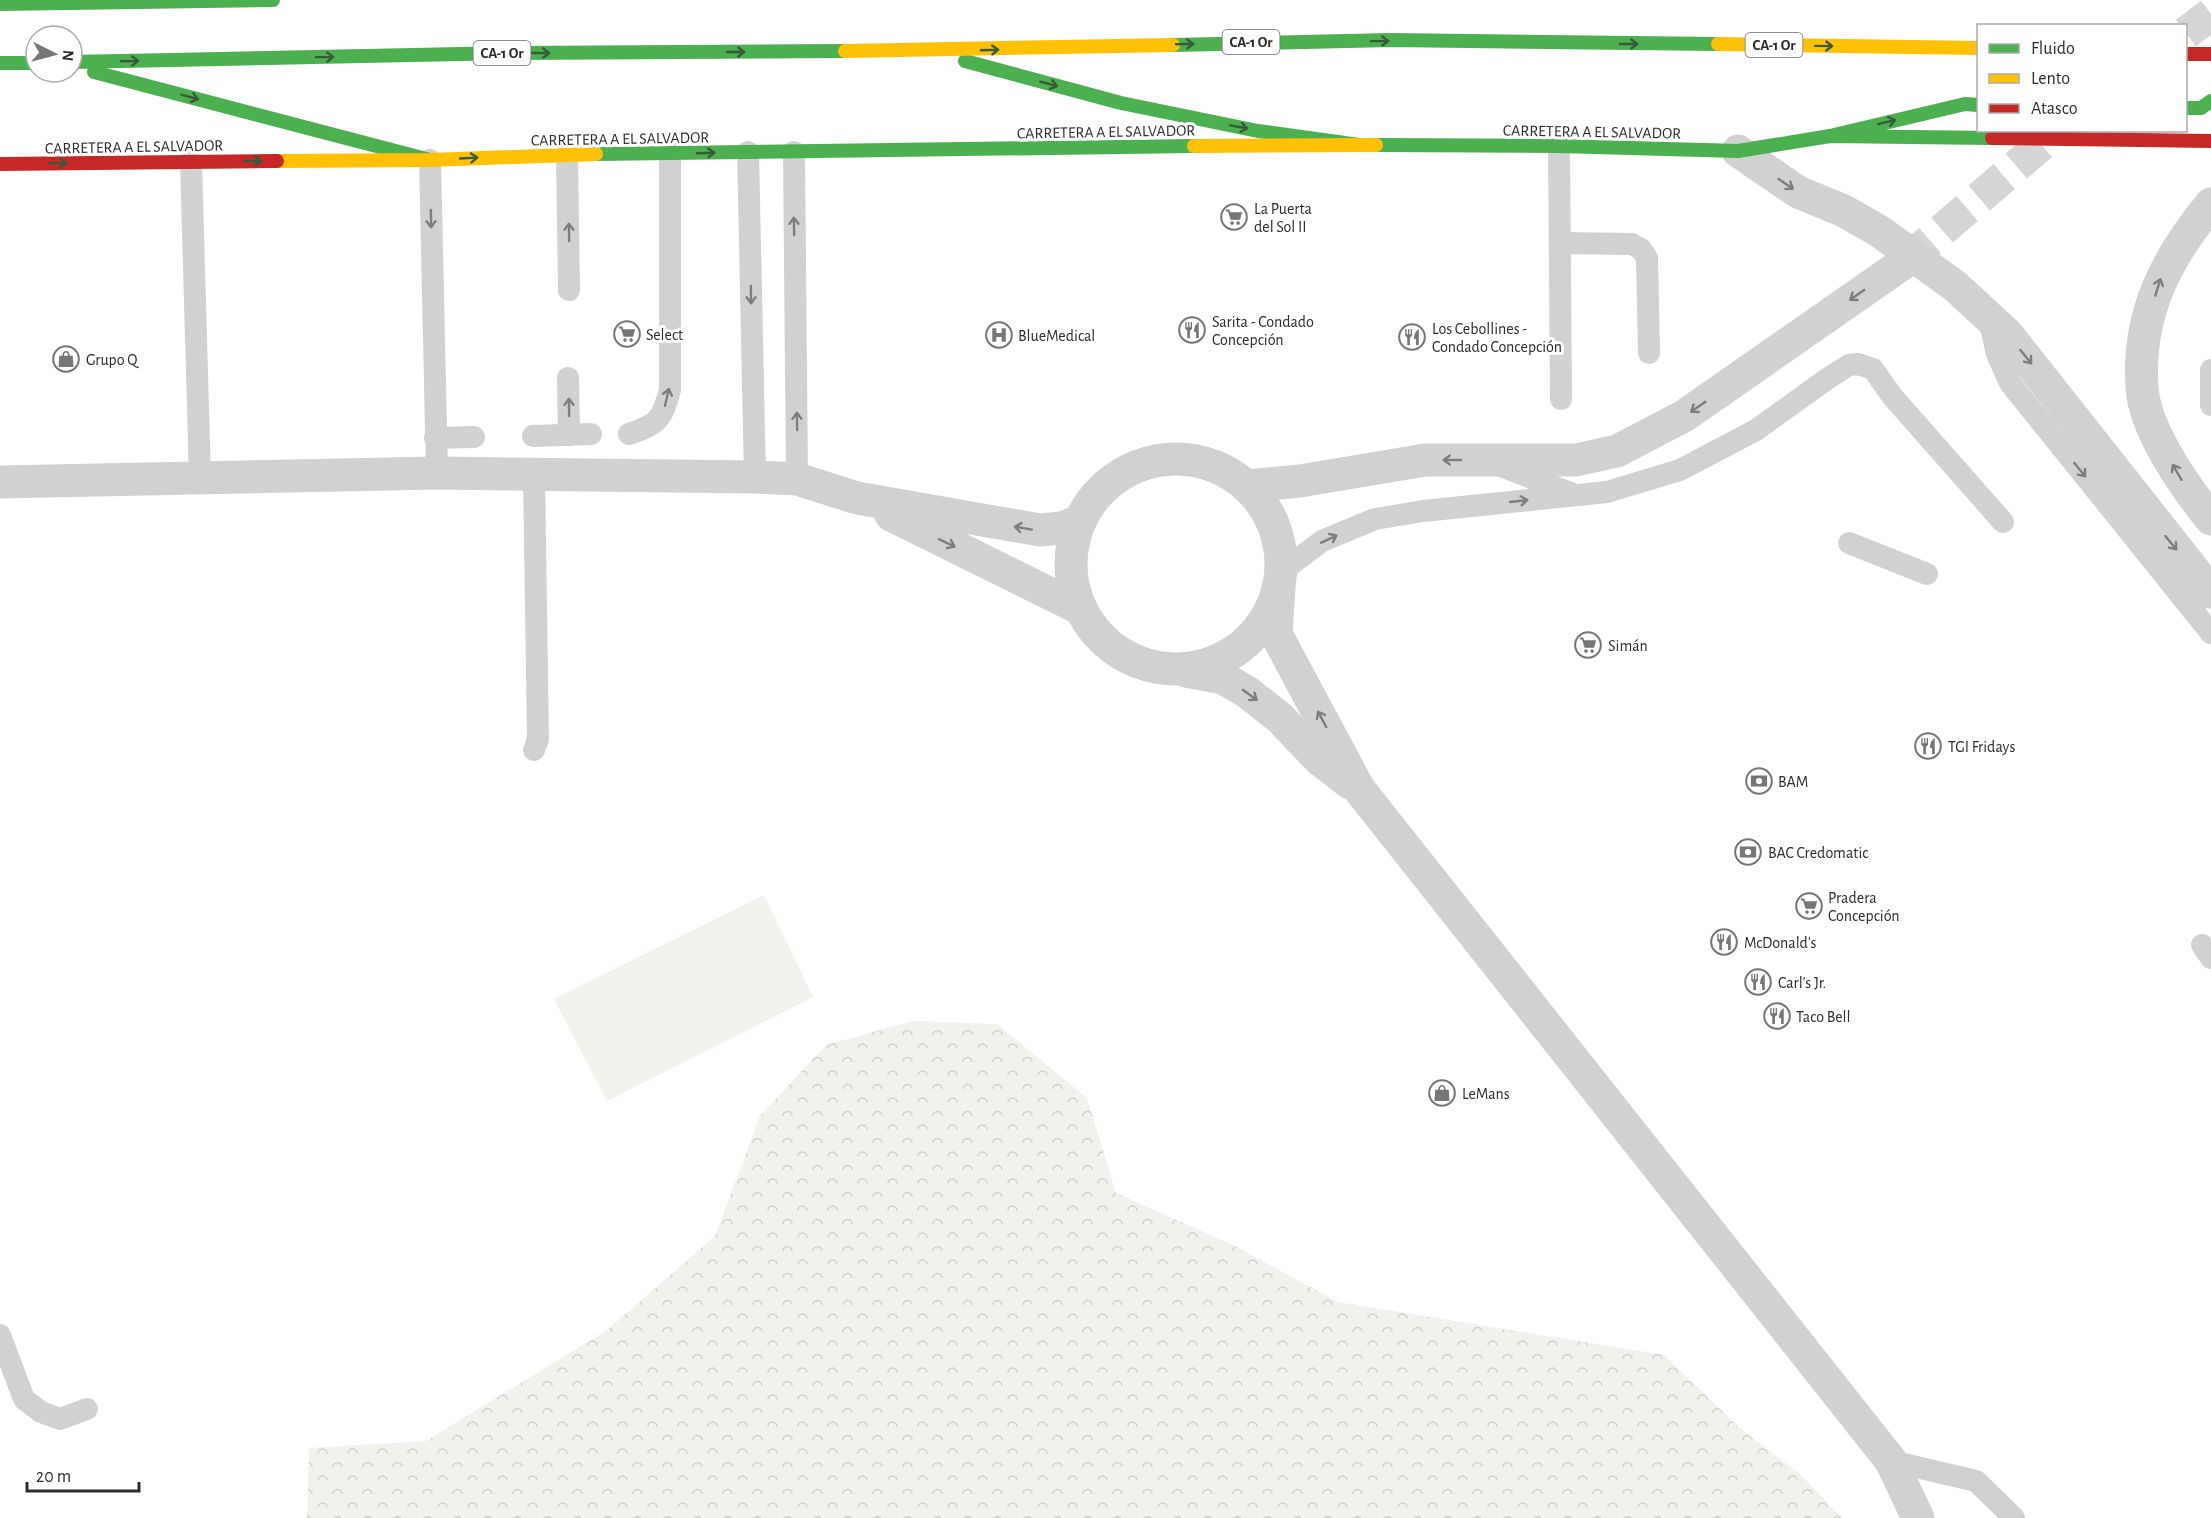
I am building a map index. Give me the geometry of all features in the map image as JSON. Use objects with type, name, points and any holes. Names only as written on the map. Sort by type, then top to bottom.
[{"type":"main road","points":[[3,0],[22,4]]},
{"type":"main road","points":[[0,4],[80,1],[273,0]]},
{"type":"main road","name":"CA-1 Or","points":[[84,64],[514,53],[932,51],[1391,40],[1977,48]]},
{"type":"main road","points":[[932,51],[1120,104],[1248,129],[1359,145]]},
{"type":"main road","points":[[2187,54],[2211,54]]},
{"type":"main road","points":[[0,63],[24,63]]},
{"type":"main road","points":[[84,67],[430,160]]},
{"type":"main road","points":[[2187,108],[2201,108],[2211,101]]},
{"type":"main road","points":[[1830,136],[1954,107],[1977,105]]},
{"type":"main road","name":"CARRETERA A EL SALVADOR","points":[[0,164],[430,160],[567,154],[1359,145],[1559,146],[1738,151],[1830,136],[2211,141]]},
{"type":"street","points":[[1738,151],[1797,192],[1844,211],[1879,231],[1964,294],[2007,334],[2211,592]]},
{"type":"street","points":[[2211,204],[2163,273],[2145,332],[2142,389],[2157,437],[2187,489],[2211,519]]},
{"type":"street","points":[[1248,486],[1300,482],[1425,460],[1576,460],[1617,451],[1650,436],[1684,416],[1905,262]]},
{"type":"street","points":[[1359,789],[1319,759],[1280,718],[1247,692],[1223,678],[1147,665],[1120,653],[1097,634],[1081,609],[1072,580],[1072,550],[1080,521],[1092,501],[1108,484],[1134,468],[1163,459],[1193,459],[1223,469],[1248,486],[1263,504],[1274,525],[1280,548],[1276,634],[1359,789],[1891,1461],[1918,1518]]},
{"type":"street","points":[[0,482],[437,473],[755,477],[797,479],[857,498],[1040,530],[1062,528],[1080,521]]},
{"type":"street","points":[[857,498],[1081,609]]},
{"type":"street","points":[[1176,670],[1211,664],[1242,647],[1265,620],[1280,579]]},
{"type":"lane","points":[[1559,146],[1561,399]]},
{"type":"lane","points":[[748,152],[755,477]]},
{"type":"lane","points":[[794,152],[797,479]]},
{"type":"lane","points":[[567,154],[569,290]]},
{"type":"lane","points":[[629,434],[653,426],[662,415],[670,390],[670,154]]},
{"type":"lane","points":[[430,160],[437,473]]},
{"type":"lane","points":[[191,162],[200,478]]},
{"type":"lane","points":[[1560,243],[1632,244],[1641,249],[1647,258],[1649,353]]},
{"type":"lane","points":[[1990,323],[1997,354],[2010,383],[2211,633]]},
{"type":"lane","points":[[1280,579],[1323,541],[1375,519],[1445,508],[1580,497],[1643,483],[1714,454],[1756,430],[1843,369],[1858,364],[1873,369],[1892,396],[2002,522]]},
{"type":"lane","points":[[2211,370],[2211,405]]},
{"type":"lane","points":[[533,436],[580,435],[568,378]]},
{"type":"lane","points":[[435,438],[474,437]]},
{"type":"lane","points":[[1488,460],[1580,497]]},
{"type":"lane","points":[[534,475],[538,739],[534,750]]},
{"type":"lane","points":[[1849,543],[1927,574]]},
{"type":"lane","points":[[0,1335],[24,1399],[41,1412],[60,1419],[87,1408]]},
{"type":"lane","points":[[1891,1461],[1976,1481],[2014,1518]]},
{"type":"green space","points":[[764,895],[813,997],[607,1101],[554,999]]},
{"type":"green space","points":[[913,1021],[997,1024],[1087,1098],[1116,1193],[1233,1245],[1338,1302],[1664,1355],[1741,1429],[1801,1475],[1842,1518],[307,1518],[309,1448],[426,1441],[607,1330],[715,1236],[760,1116],[826,1045]]},
{"type":"tunnel","points":[[2187,32],[2211,14]]},
{"type":"tunnel","points":[[1905,262],[2056,132]]},
{"type":"traffic: fast","points":[[0,4],[273,0]]},
{"type":"traffic: fast","points":[[1173,45],[1391,40],[1718,44]]},
{"type":"traffic: fast","points":[[84,62],[514,53],[845,51]]},
{"type":"traffic: fast","points":[[965,61],[1121,103],[1258,131],[1359,145]]},
{"type":"traffic: fast","points":[[0,63],[24,63]]},
{"type":"traffic: fast","points":[[94,72],[430,160]]},
{"type":"traffic: fast","points":[[2187,108],[2201,108],[2211,101]]},
{"type":"traffic: fast","points":[[1830,136],[1965,104],[1977,105]]},
{"type":"traffic: fast","points":[[1376,145],[1559,146],[1738,151],[1830,136],[1992,138]]},
{"type":"traffic: fast","points":[[596,154],[1194,146]]},
{"type":"traffic: slow","points":[[1718,44],[1977,48]]},
{"type":"traffic: slow","points":[[845,51],[1173,45]]},
{"type":"traffic: slow","points":[[1194,146],[1376,145]]},
{"type":"traffic: slow","points":[[277,161],[430,160],[596,154]]},
{"type":"traffic: jam","points":[[2187,54],[2211,54]]},
{"type":"traffic: jam","points":[[1992,138],[2211,141]]},
{"type":"traffic: jam","points":[[0,164],[277,161]]},
{"type":"place","name":"La Puerta del Sol II","points":[[1234,217]]},
{"type":"place","name":"Sarita - Condado Concepción","points":[[1192,330]]},
{"type":"place","name":"Select","points":[[627,334]]},
{"type":"place","name":"BlueMedical","points":[[999,335]]},
{"type":"place","name":"Los Cebollines - Condado Concepción","points":[[1412,337]]},
{"type":"place","name":"Grupo Q","points":[[66,359]]},
{"type":"place","name":"Simán","points":[[1588,645]]},
{"type":"place","name":"TGI Fridays","points":[[1928,746]]},
{"type":"place","name":"BAM","points":[[1759,781]]},
{"type":"place","name":"BAC Credomatic","points":[[1748,852]]},
{"type":"place","name":"Pradera Concepción","points":[[1809,906]]},
{"type":"place","name":"McDonald's","points":[[1724,942]]},
{"type":"place","name":"Carl's Jr.","points":[[1758,982]]},
{"type":"place","name":"Taco Bell","points":[[1777,1016]]},
{"type":"place","name":"LeMans","points":[[1442,1093]]}]
